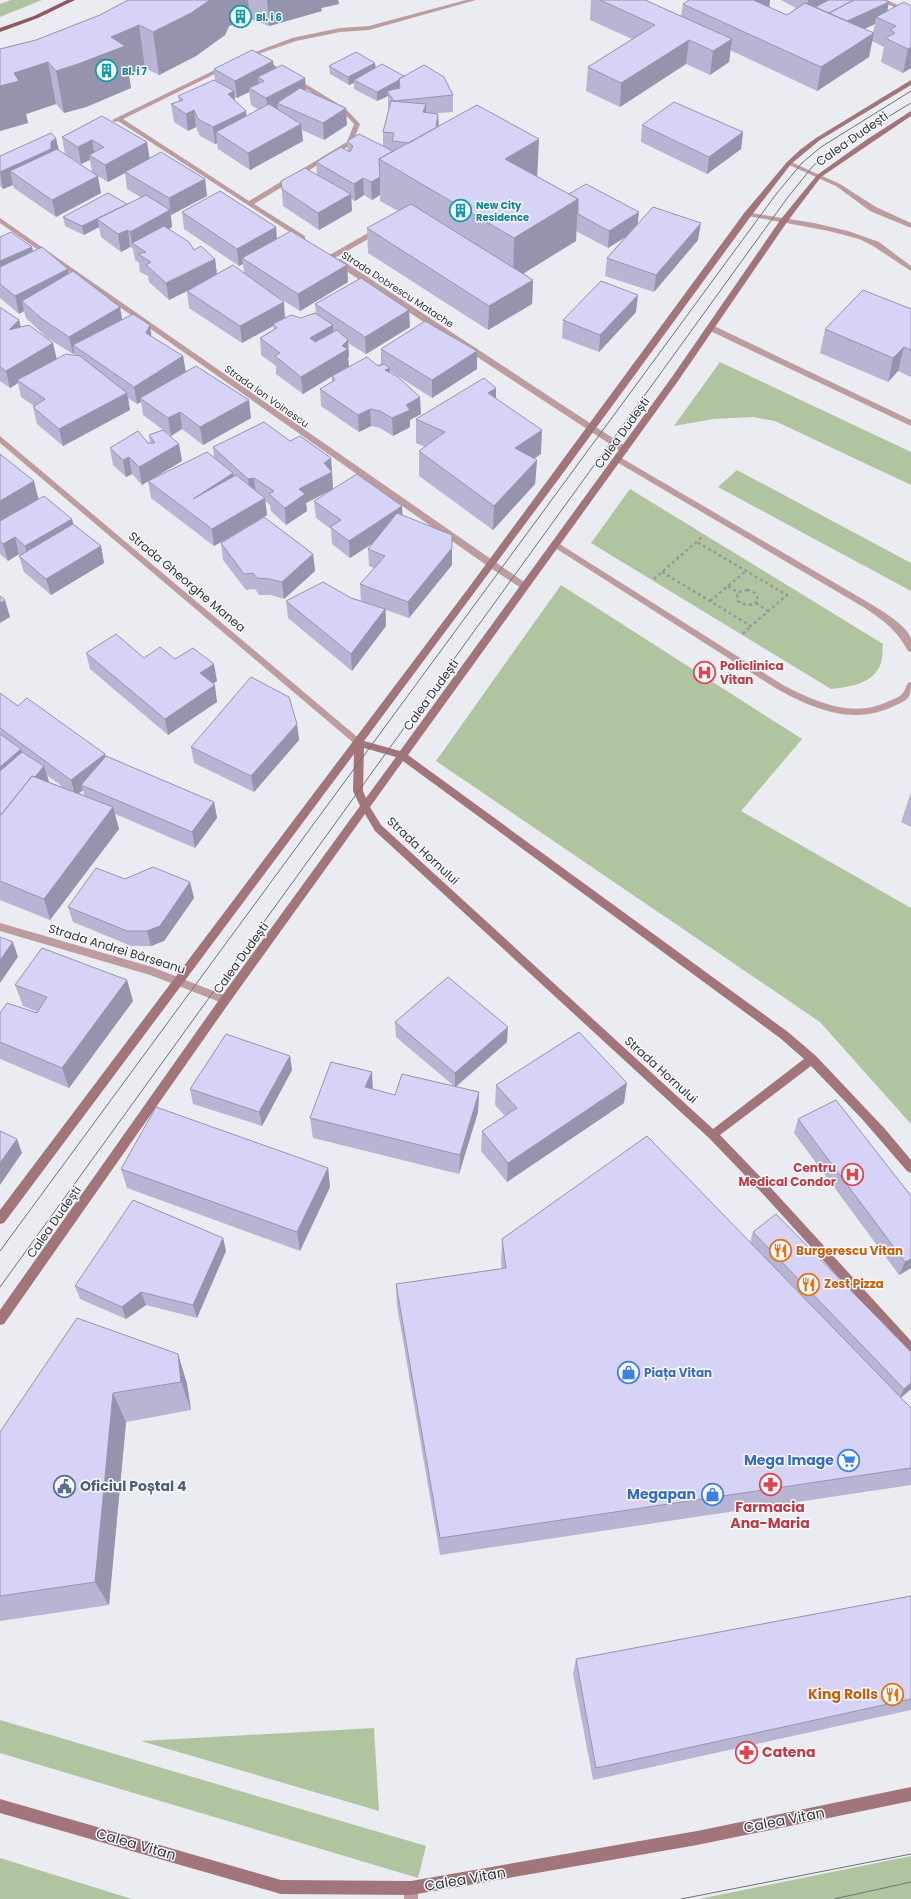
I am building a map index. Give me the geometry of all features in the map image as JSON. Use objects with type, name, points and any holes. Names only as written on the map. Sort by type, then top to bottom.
[{"type":"main road","points":[[0,30],[36,17],[71,1]]},
{"type":"main road","name":"Calea Dudești","points":[[0,1219],[177,981],[492,565],[593,429],[748,214],[789,163],[818,139],[911,82]]},
{"type":"main road","name":"Calea Dudești","points":[[0,1320],[225,1000],[524,586],[625,450],[711,328],[784,220],[819,176],[911,113]]},
{"type":"main road","points":[[359,742],[402,755],[778,1031],[812,1060],[886,1137],[911,1168]]},
{"type":"main road","name":"Strada Hornului","points":[[359,742],[358,791],[378,828],[713,1135],[767,1191],[911,1349]]},
{"type":"main road","points":[[713,1135],[812,1060]]},
{"type":"main road","name":"Calea Vitan","points":[[0,1806],[282,1887],[411,1894],[911,1794]]},
{"type":"street","points":[[238,61],[252,54],[294,40],[340,30],[369,28],[473,0]]},
{"type":"street","points":[[882,0],[911,13]]},
{"type":"street","points":[[249,204],[350,143],[357,124],[343,109],[252,54]]},
{"type":"street","points":[[105,124],[119,119],[231,64]]},
{"type":"street","points":[[119,119],[308,242]]},
{"type":"street","points":[[789,163],[838,185],[873,209],[911,226]]},
{"type":"street","points":[[748,214],[826,228],[866,240],[877,245],[911,269]]},
{"type":"street","name":"Strada Ion Voinescu","points":[[0,220],[524,586]]},
{"type":"street","name":"Strada Dobrescu Matache","points":[[385,227],[328,255],[625,450]]},
{"type":"street","points":[[711,328],[911,423]]},
{"type":"street","name":"Strada Gheorghe Manea","points":[[0,438],[359,742]]},
{"type":"street","points":[[618,459],[868,606],[899,630],[910,644],[911,649]]},
{"type":"street","points":[[555,544],[780,687],[817,705],[836,710],[853,712],[875,710],[906,696],[911,684]]},
{"type":"street","name":"Strada Andrei Bârseanu","points":[[0,927],[152,971],[225,1000]]},
{"type":"path","points":[[636,595],[722,520]]},
{"type":"path","points":[[662,572],[751,626],[787,595],[697,542]]},
{"type":"path","points":[[710,601],[746,571]]},
{"type":"path","points":[[728,586],[739,593]]},
{"type":"path","points":[[739,593],[747,590],[756,593],[759,597],[756,604]]},
{"type":"path","points":[[739,593],[737,598],[741,603],[749,605],[756,604],[768,611]]},
{"type":"green space","points":[[11,0],[42,0],[0,17],[0,4]]},
{"type":"green space","points":[[720,362],[911,452],[911,485],[775,421],[753,417],[713,419],[674,426]]},
{"type":"green space","points":[[737,470],[911,563],[911,591],[718,487]]},
{"type":"green space","points":[[630,489],[883,644],[882,661],[878,670],[873,676],[860,683],[831,689],[591,543]]},
{"type":"green space","points":[[561,585],[802,739],[741,811],[911,908],[911,1124],[820,1022],[436,761]]},
{"type":"green space","points":[[0,1720],[426,1846],[418,1878],[0,1753]]},
{"type":"green space","points":[[374,1728],[379,1811],[141,1741]]},
{"type":"green space","points":[[911,1856],[911,1899],[698,1899],[704,1898]]},
{"type":"green space","points":[[0,1858],[132,1899],[0,1899]]},
{"type":"building","points":[[128,0],[210,0],[191,13],[153,32],[139,25],[111,37],[125,46],[56,71],[48,62],[14,73],[19,81],[0,86],[0,49],[36,40],[100,15]]},
{"type":"building","points":[[600,0],[645,0],[732,39],[713,51],[689,40],[621,83],[588,67],[655,25]]},
{"type":"building","points":[[689,0],[753,0],[787,15],[805,3],[874,33],[821,67],[683,4]]},
{"type":"building","points":[[829,0],[854,0],[829,13],[815,7]]},
{"type":"building","points":[[854,0],[885,0],[889,2],[847,21],[829,13]]},
{"type":"building","points":[[904,2],[911,6],[911,47],[908,49],[885,38],[895,33],[890,30],[896,26],[876,17]]},
{"type":"building","points":[[252,50],[273,61],[235,81],[214,69]]},
{"type":"building","points":[[356,52],[375,63],[348,77],[329,66]]},
{"type":"building","points":[[382,64],[404,76],[377,92],[354,80]]},
{"type":"building","points":[[282,65],[305,78],[266,98],[249,88],[264,81],[258,77]]},
{"type":"building","points":[[424,65],[444,77],[453,95],[394,101],[387,91],[400,88],[399,79]]},
{"type":"building","points":[[214,80],[234,91],[228,94],[246,111],[213,127],[198,119],[194,110],[186,114],[171,104],[183,100],[178,96]]},
{"type":"building","points":[[300,88],[346,108],[323,123],[277,103]]},
{"type":"building","points":[[391,101],[426,104],[423,112],[438,114],[436,126],[439,126],[409,143],[392,141],[394,133],[383,132]]},
{"type":"building","points":[[674,102],[743,132],[709,157],[642,125]]},
{"type":"building","points":[[269,104],[301,124],[248,153],[216,132]]},
{"type":"building","points":[[477,105],[539,139],[505,159],[578,199],[514,238],[379,159]]},
{"type":"building","points":[[102,116],[147,142],[105,165],[89,155],[104,147],[92,140],[78,147],[62,137]]},
{"type":"building","points":[[51,133],[56,138],[51,142],[51,149],[0,172],[0,156]]},
{"type":"building","points":[[359,134],[393,151],[379,159],[380,177],[371,182],[363,178],[354,184],[316,162],[341,147],[350,152],[353,146],[347,141]]},
{"type":"building","points":[[57,149],[98,176],[52,200],[10,171]]},
{"type":"building","points":[[161,152],[205,179],[169,198],[125,172]]},
{"type":"building","points":[[305,168],[351,194],[318,213],[282,189],[281,181]]},
{"type":"building","points":[[586,184],[639,212],[609,231],[578,214],[578,199],[569,194]]},
{"type":"building","points":[[220,191],[276,227],[237,249],[182,212]]},
{"type":"building","points":[[108,193],[127,204],[82,226],[63,217]]},
{"type":"building","points":[[146,195],[170,210],[130,232],[128,230],[118,234],[97,219]]},
{"type":"building","points":[[411,204],[533,280],[489,306],[367,228]]},
{"type":"building","points":[[653,207],[701,223],[656,275],[607,258]]},
{"type":"building","points":[[164,226],[189,242],[194,250],[201,246],[215,259],[166,283],[146,265],[151,262],[138,254],[146,252],[132,243]]},
{"type":"building","points":[[291,231],[347,265],[298,294],[242,258]]},
{"type":"building","points":[[11,232],[32,247],[0,261],[0,237]]},
{"type":"building","points":[[42,247],[68,269],[15,296],[0,284],[0,267]]},
{"type":"building","points":[[233,265],[284,302],[240,326],[187,291]]},
{"type":"building","points":[[73,271],[120,307],[69,337],[42,319],[22,301]]},
{"type":"building","points":[[361,278],[409,310],[365,337],[315,304]]},
{"type":"building","points":[[601,281],[638,295],[600,335],[563,320]]},
{"type":"building","points":[[863,290],[911,309],[911,350],[904,347],[893,358],[825,329]]},
{"type":"building","points":[[0,308],[19,320],[9,330],[29,325],[53,343],[6,371],[0,367]]},
{"type":"building","points":[[315,313],[333,325],[310,338],[315,342],[337,330],[348,340],[342,346],[348,349],[301,377],[275,356],[280,353],[260,338],[277,328],[273,324],[291,315],[301,318]]},
{"type":"building","points":[[133,314],[150,325],[146,333],[183,356],[134,387],[73,345]]},
{"type":"building","points":[[425,321],[477,351],[432,380],[381,349]]},
{"type":"building","points":[[66,354],[80,356],[127,393],[59,429],[33,407],[45,399],[17,380]]},
{"type":"building","points":[[367,357],[378,366],[384,364],[390,368],[385,370],[398,377],[420,397],[406,405],[410,410],[392,418],[380,411],[370,409],[358,415],[320,389],[335,380],[332,376]]},
{"type":"building","points":[[196,366],[249,400],[200,427],[180,412],[168,418],[140,398]]},
{"type":"building","points":[[484,378],[496,388],[488,393],[542,430],[515,448],[537,460],[494,506],[419,451],[445,432],[416,419]]},
{"type":"building","points":[[264,422],[290,441],[300,436],[331,458],[324,463],[332,472],[299,489],[305,494],[285,508],[269,494],[274,491],[254,478],[248,479],[213,447]]},
{"type":"building","points":[[163,430],[179,444],[139,467],[129,457],[123,460],[110,448],[138,431],[148,443],[155,443],[149,435]]},
{"type":"building","points":[[207,452],[233,473],[193,499],[236,475],[265,498],[212,529],[148,481]]},
{"type":"building","points":[[0,454],[34,481],[0,501]]},
{"type":"building","points":[[357,474],[402,506],[349,541],[330,527],[341,520],[314,501]]},
{"type":"building","points":[[44,496],[72,519],[25,546],[15,537],[3,544],[0,541],[0,521]]},
{"type":"building","points":[[397,513],[452,535],[452,548],[408,602],[360,584],[385,556],[368,549]]},
{"type":"building","points":[[264,517],[313,554],[282,582],[257,578],[253,573],[244,574],[221,543]]},
{"type":"building","points":[[73,524],[101,546],[46,579],[19,556]]},
{"type":"building","points":[[323,582],[351,598],[385,609],[351,654],[286,601]]},
{"type":"building","points":[[0,596],[5,600],[0,603]]},
{"type":"building","points":[[116,634],[144,658],[160,647],[175,659],[193,648],[214,664],[200,673],[215,685],[165,719],[86,653]]},
{"type":"building","points":[[251,677],[289,697],[297,724],[251,776],[191,747]]},
{"type":"building","points":[[0,693],[18,706],[27,698],[105,754],[71,780],[0,728]]},
{"type":"building","points":[[0,734],[21,749],[0,767]]},
{"type":"building","points":[[22,752],[44,766],[35,777],[32,776],[2,814],[0,813],[0,771]]},
{"type":"building","points":[[106,756],[214,802],[192,832],[81,785]]},
{"type":"building","points":[[32,776],[113,807],[44,899],[0,881],[0,816]]},
{"type":"building","points":[[153,867],[190,882],[160,926],[147,931],[127,931],[68,907],[96,868],[125,879]]},
{"type":"building","points":[[0,937],[13,942],[0,960]]},
{"type":"building","points":[[42,948],[127,980],[62,1068],[0,1042],[0,1013],[7,1003],[37,1013],[47,997],[15,985]]},
{"type":"building","points":[[448,977],[508,1027],[455,1073],[395,1022]]},
{"type":"building","points":[[579,1032],[627,1083],[508,1163],[482,1131],[517,1108],[496,1085]]},
{"type":"building","points":[[226,1034],[290,1056],[259,1112],[190,1089]]},
{"type":"building","points":[[331,1062],[372,1072],[365,1087],[395,1095],[402,1074],[479,1092],[460,1155],[310,1118]]},
{"type":"building","name":"Centru Medical Condor","points":[[836,1100],[911,1196],[911,1259],[905,1262],[798,1119]]},
{"type":"building","points":[[156,1107],[328,1168],[297,1232],[121,1169]]},
{"type":"building","points":[[0,1131],[17,1139],[0,1163]]},
{"type":"building","name":"Piața Vitan","points":[[647,1136],[911,1408],[911,1468],[440,1538],[396,1284],[506,1268],[502,1239]]},
{"type":"building","points":[[133,1200],[223,1238],[193,1305],[141,1292],[122,1307],[75,1286]]},
{"type":"building","points":[[776,1214],[911,1352],[911,1383],[904,1389],[753,1232]]},
{"type":"building","points":[[77,1318],[178,1354],[181,1382],[113,1393],[95,1582],[0,1596],[0,1432]]},
{"type":"building","points":[[911,1596],[911,1699],[596,1768],[576,1659]]},
{"type":"tram line","points":[[0,1251],[777,193],[802,163],[821,147],[911,91]]},
{"type":"tram line","points":[[0,1287],[788,197],[813,166],[831,151],[911,103]]},
{"type":"tram line","points":[[681,1899],[911,1854]]},
{"type":"tram line","points":[[834,1899],[911,1882]]},
{"type":"place","name":"Bl. i 6","points":[[241,17]]},
{"type":"place","name":"Bl. i 7","points":[[107,71]]},
{"type":"place","name":"New City Residence","points":[[461,211]]},
{"type":"place","name":"Policlinica Vitan","points":[[705,673]]},
{"type":"place","name":"Centru Medical Condor","points":[[852,1175]]},
{"type":"place","name":"Burgerescu Vitan","points":[[781,1251]]},
{"type":"place","name":"Zest Pizza","points":[[809,1284]]},
{"type":"place","name":"Piața Vitan","points":[[628,1373]]},
{"type":"place","name":"Mega Image","points":[[849,1460]]},
{"type":"place","name":"Farmacia Ana-Maria","points":[[770,1485]]},
{"type":"place","name":"Oficiul Poștal 4","points":[[65,1486]]},
{"type":"place","name":"Megapan","points":[[712,1494]]},
{"type":"place","name":"King Rolls","points":[[893,1694]]},
{"type":"place","name":"Catena","points":[[746,1752]]}]
